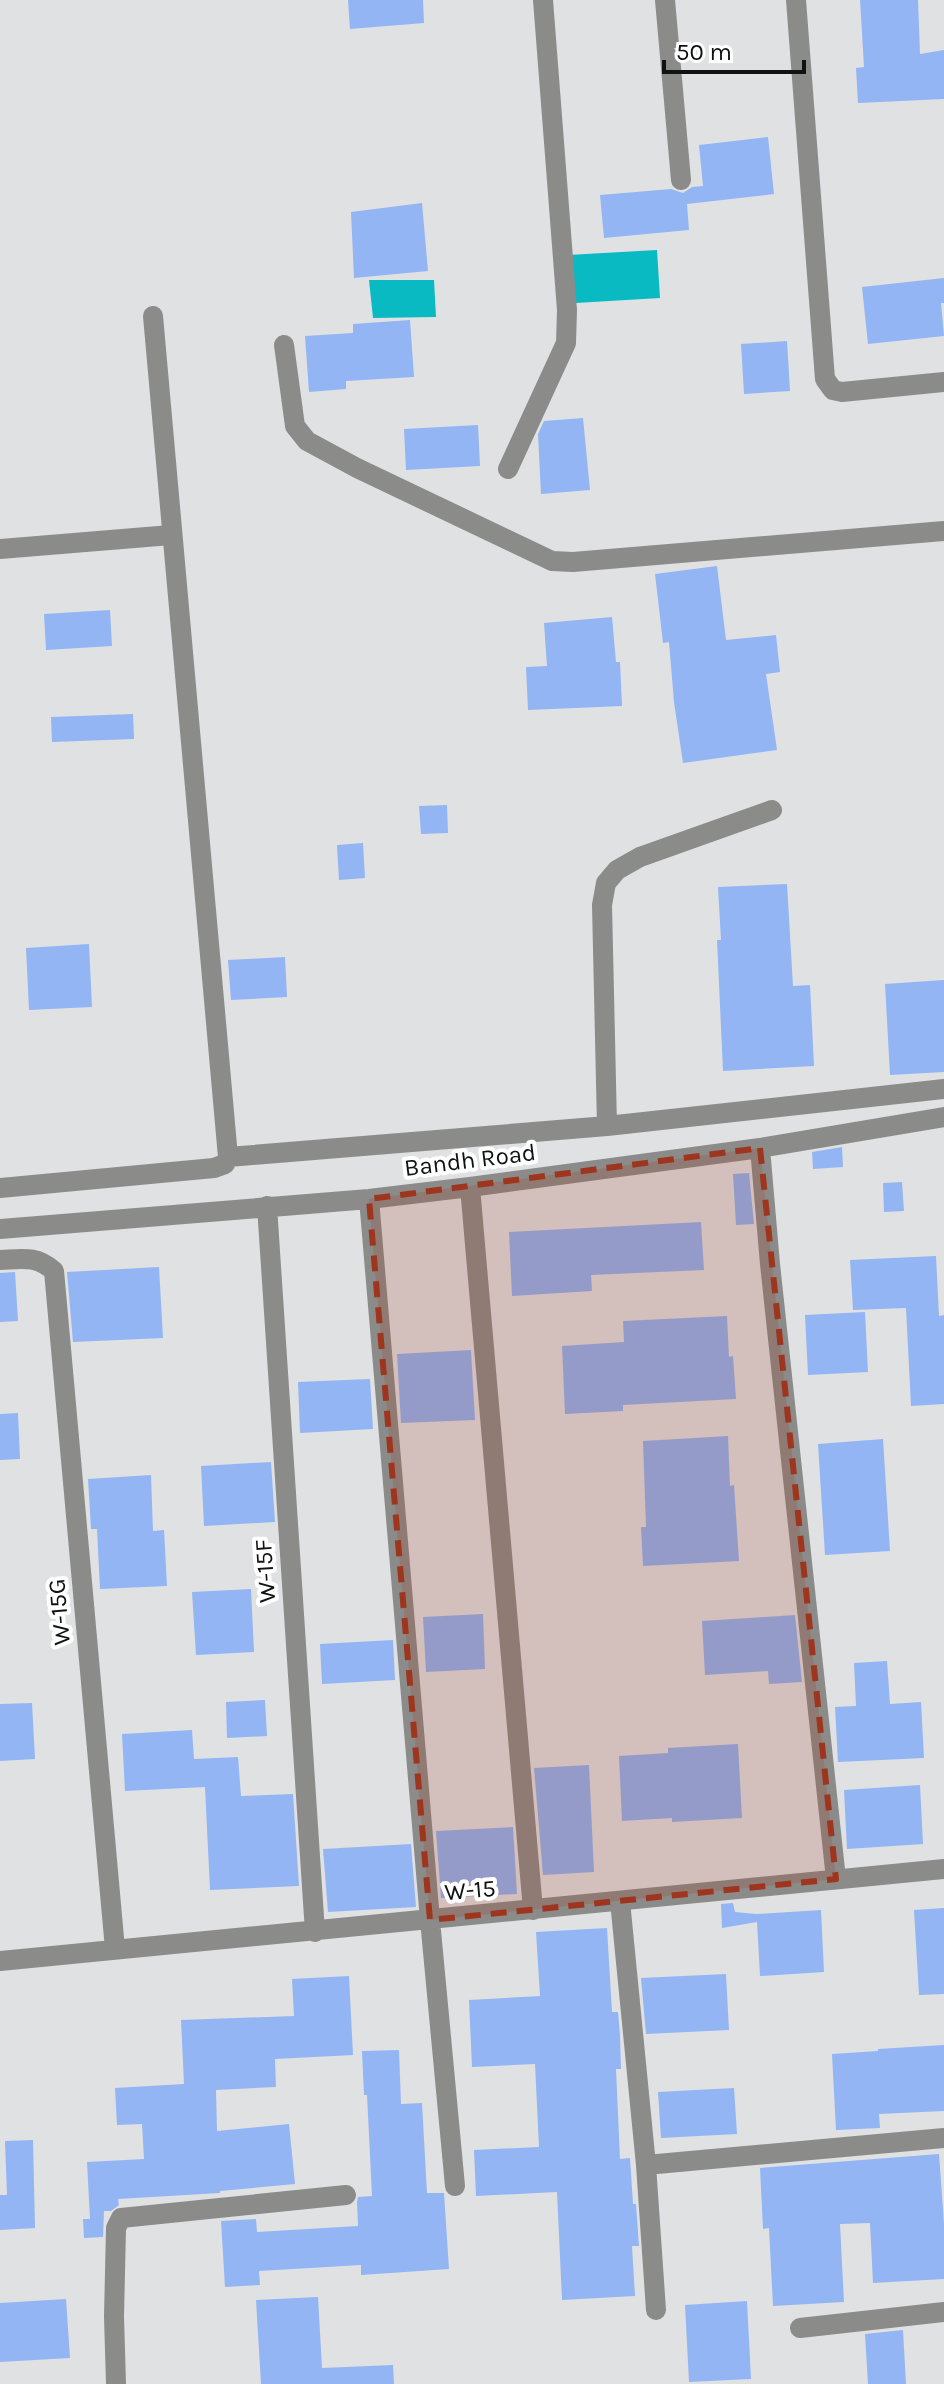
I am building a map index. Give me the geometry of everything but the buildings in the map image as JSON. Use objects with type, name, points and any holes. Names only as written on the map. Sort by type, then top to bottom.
[{"type":"street","points":[[508,469],[566,343],[567,310],[543,0]]},
{"type":"street","points":[[665,0],[681,180]]},
{"type":"street","points":[[796,0],[825,379],[833,390],[842,392],[944,382]]},
{"type":"street","points":[[0,1188],[214,1168],[225,1164],[228,1157],[153,316]]},
{"type":"street","points":[[284,345],[295,426],[307,441],[552,561],[573,562],[944,531]]},
{"type":"street","points":[[0,549],[171,535]]},
{"type":"street","points":[[607,1126],[602,905],[606,883],[617,870],[640,857],[772,810]]},
{"type":"street","points":[[228,1157],[607,1126],[944,1089]]},
{"type":"street","name":"Bandh Road","points":[[0,1229],[369,1199],[760,1148],[944,1117]]},
{"type":"street","points":[[760,1148],[836,1879]]},
{"type":"street","points":[[470,1187],[533,1910]]},
{"type":"street","points":[[369,1199],[455,2186]]},
{"type":"street","name":"W-15F","points":[[267,1206],[315,1932]]},
{"type":"street","name":"W-15G","points":[[0,1260],[35,1259],[54,1271],[115,1949]]},
{"type":"street","name":"W-15","points":[[0,1961],[944,1869]]},
{"type":"street","points":[[620,1901],[646,2165],[656,2310]]},
{"type":"street","points":[[646,2165],[944,2138]]},
{"type":"street","points":[[116,2384],[116,2228],[121,2218],[346,2195]]},
{"type":"street","points":[[800,2328],[944,2312]]},
{"type":"highlighted area","points":[[760,1148],[836,1879],[430,1920],[369,1199]]},
{"type":"water","points":[[657,250],[660,298],[576,303],[568,255]]},
{"type":"water","points":[[369,280],[434,280],[436,317],[373,318]]}]
